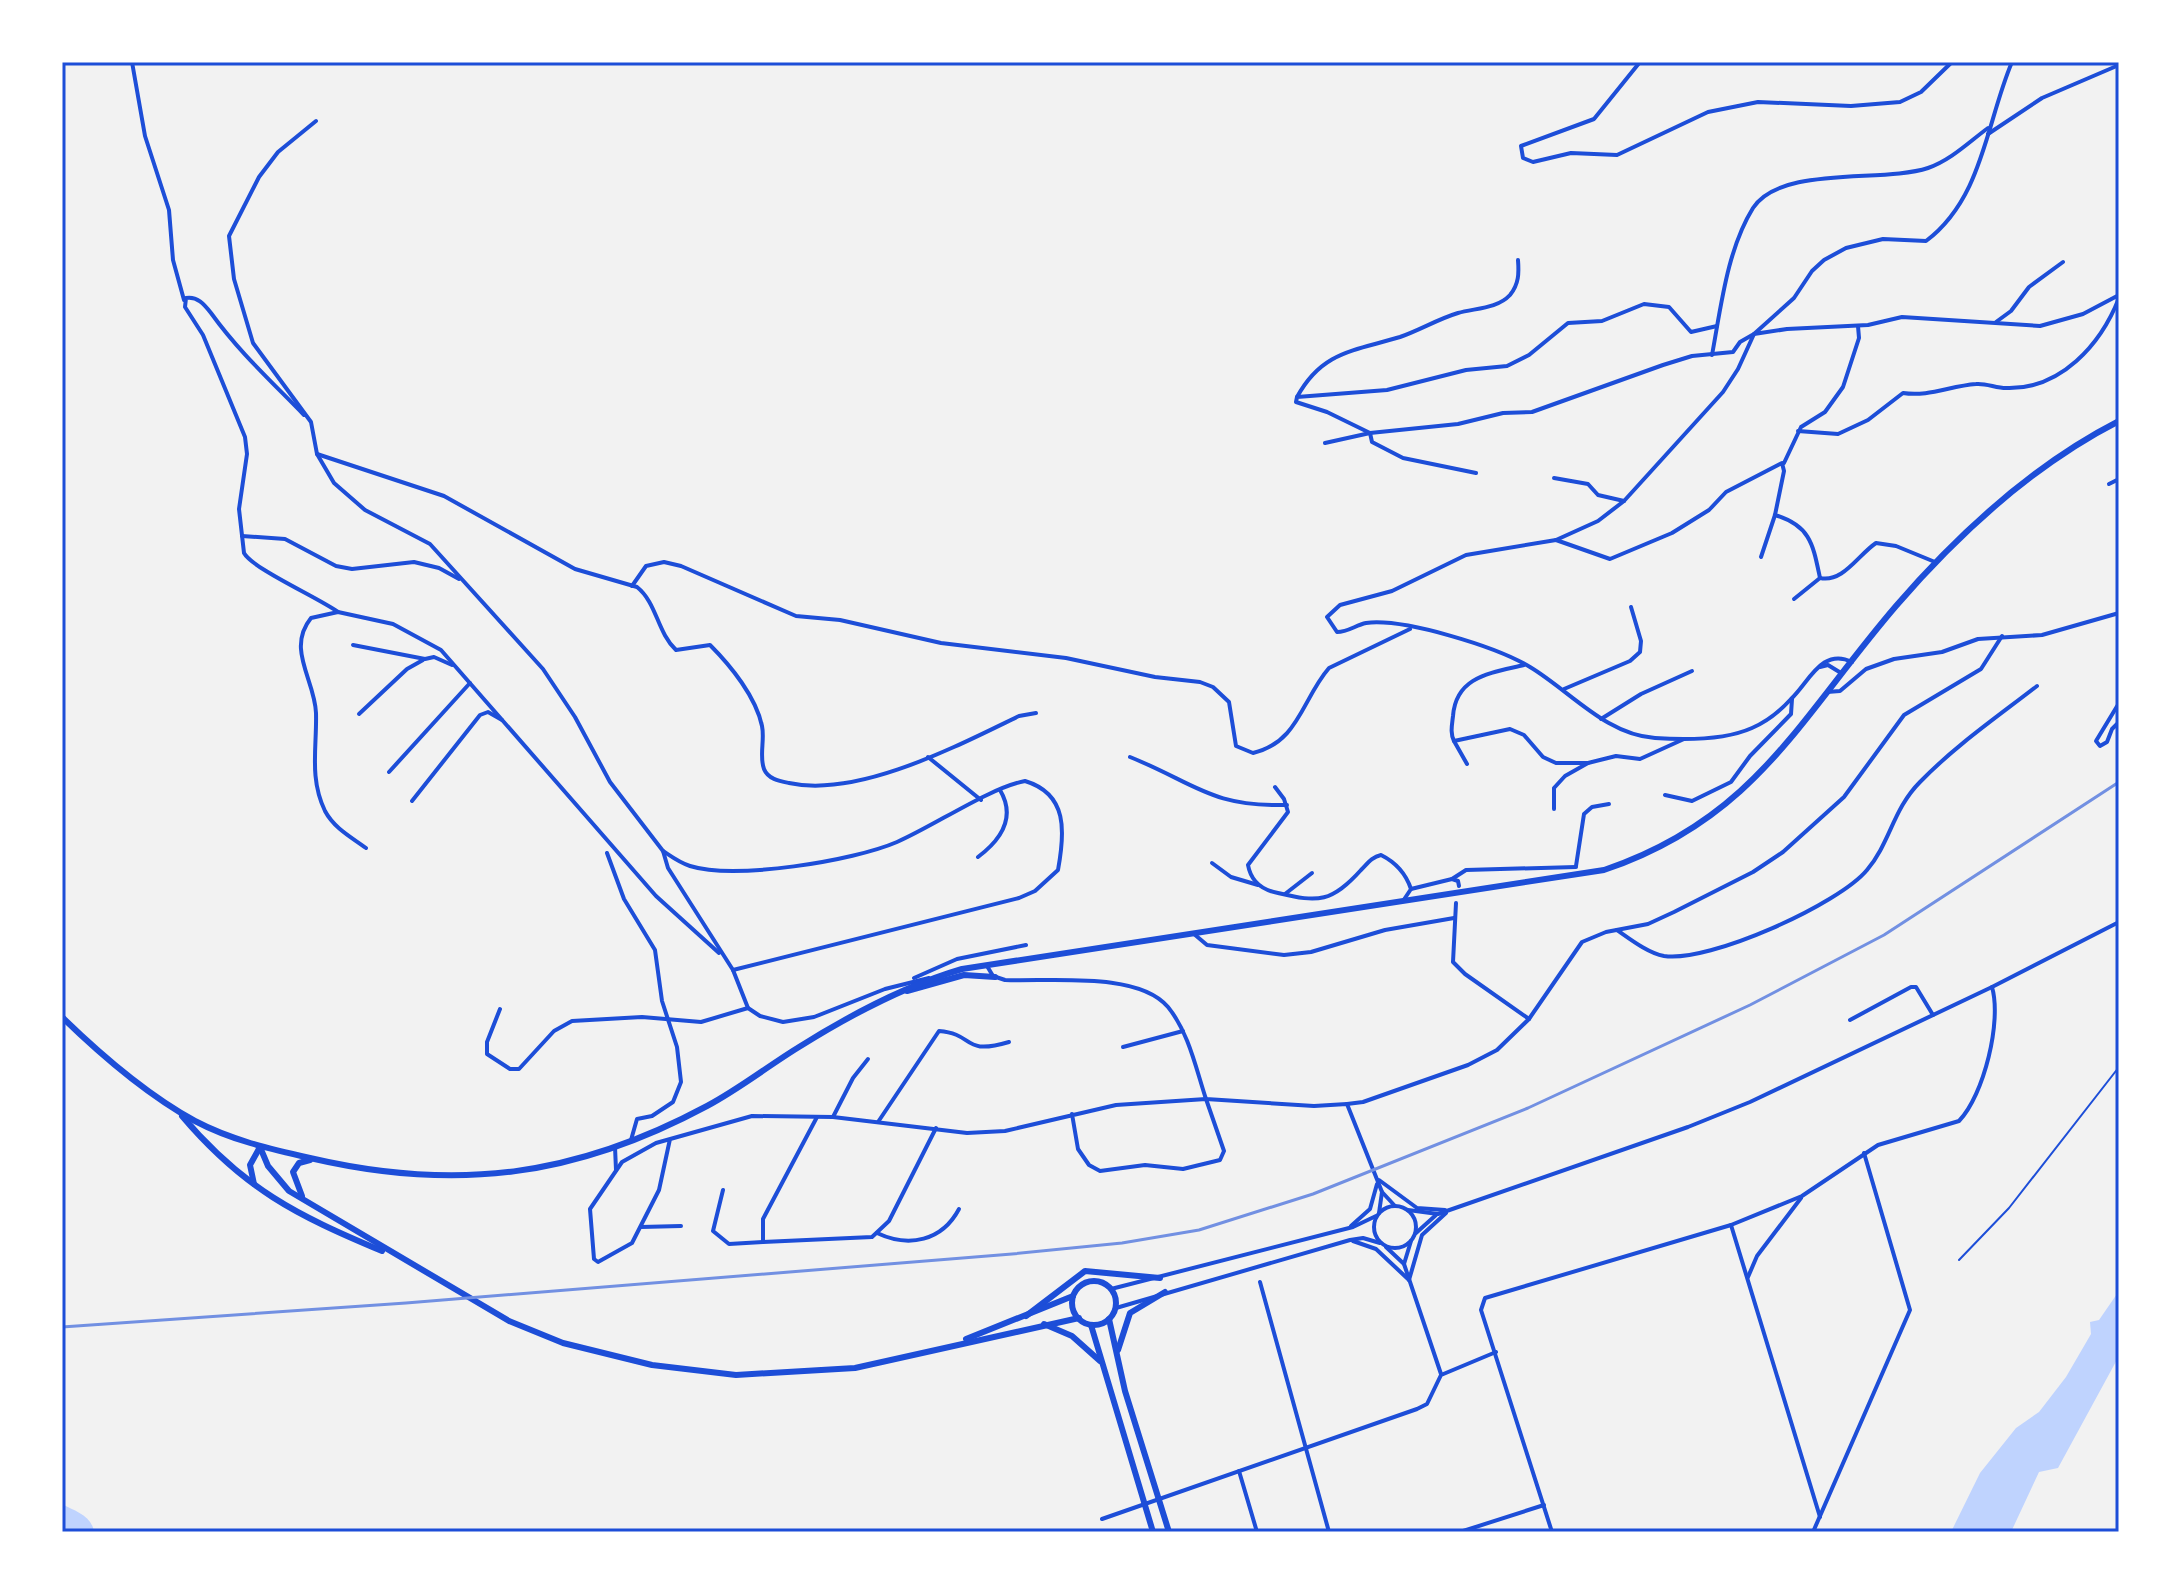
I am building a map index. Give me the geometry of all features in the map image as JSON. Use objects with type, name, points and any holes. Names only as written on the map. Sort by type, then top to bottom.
[{"type":"main road","points":[[62,1017],[120,1069],[177,1110],[223,1134],[260,1147],[382,1173],[479,1177],[563,1164],[615,1147],[706,1106],[838,1024],[904,991],[939,976],[986,963],[1575,876],[1656,850],[1721,810],[1774,759],[1935,562],[2013,491],[2084,440],[2119,421]]},
{"type":"main road","points":[[904,991],[914,991],[964,975],[995,977]]},
{"type":"main road","points":[[177,1110],[257,1189],[307,1219],[395,1256]]},
{"type":"main road","points":[[257,1189],[249,1170],[260,1147]]},
{"type":"main road","points":[[260,1147],[279,1180],[306,1202],[395,1256],[529,1330],[574,1346],[652,1365],[709,1373],[776,1375],[855,1368],[1079,1318]]},
{"type":"main road","points":[[306,1202],[296,1186],[293,1172],[299,1163],[315,1159]]},
{"type":"main road","points":[[1026,1316],[1085,1271],[1160,1278]]},
{"type":"main road","points":[[944,1348],[1073,1296],[1087,1282],[1100,1282],[1111,1289],[1116,1308],[1109,1319],[1091,1325]]},
{"type":"main road","points":[[1117,1353],[1130,1313],[1165,1292]]},
{"type":"main road","points":[[1073,1296],[1073,1308],[1079,1318],[1091,1325],[1153,1532]]},
{"type":"main road","points":[[1109,1319],[1169,1532]]},
{"type":"main road","points":[[1044,1324],[1072,1336],[1102,1363]]},
{"type":"street","points":[[132,62],[145,136],[169,210],[173,260],[184,300],[203,335],[245,437],[247,454],[239,509],[247,559],[338,612],[393,624],[441,650],[656,896],[724,958]]},
{"type":"street","points":[[1640,62],[1594,119],[1521,146],[1523,158],[1533,162],[1571,153],[1617,155],[1708,112],[1758,102],[1851,106],[1900,102],[1921,92],[1952,62]]},
{"type":"street","points":[[1325,443],[1370,433],[1458,424],[1503,413],[1532,412],[1692,356],[1733,352],[1740,342],[1754,334],[1794,298],[1812,271],[1824,260],[1846,248],[1883,239],[1926,241],[1935,234],[1952,215],[1975,178],[1988,128],[2012,62]]},
{"type":"street","points":[[1986,135],[2042,98],[2119,65]]},
{"type":"street","points":[[316,121],[278,152],[259,177],[229,236],[234,279],[253,343],[311,422],[317,454],[334,483],[365,510],[430,544],[543,669],[575,717],[610,782],[663,851],[681,863],[701,868],[780,868],[881,848],[1025,781],[1048,791],[1059,807],[1058,870],[1035,891],[931,923],[733,970]]},
{"type":"street","points":[[1711,356],[1741,233],[1754,206],[1769,193],[1794,184],[1923,170],[1945,161],[1988,128]]},
{"type":"street","points":[[1370,433],[1327,412],[1296,402],[1319,365],[1337,356],[1400,337],[1448,316],[1490,307],[1509,296],[1519,278],[1518,260]]},
{"type":"street","points":[[1995,323],[2011,311],[2029,287],[2063,262]]},
{"type":"street","points":[[184,300],[190,296],[206,306],[229,340],[255,369],[311,422]]},
{"type":"street","points":[[1754,334],[1787,329],[1858,326],[1902,317],[1932,316],[2028,326],[2056,323],[2119,297]]},
{"type":"street","points":[[1798,431],[1838,434],[1868,420],[1903,393],[1919,396],[1978,383],[2007,389],[2041,381],[2072,368],[2108,327],[2119,297]]},
{"type":"street","points":[[1297,397],[1387,390],[1466,370],[1507,366],[1529,355],[1559,327],[1575,322],[1602,321],[1644,304],[1669,307],[1691,332],[1717,326]]},
{"type":"street","points":[[1761,557],[1775,515],[1784,463],[1798,431],[1825,412],[1843,387],[1859,338],[1858,326]]},
{"type":"street","points":[[1754,334],[1723,392],[1624,501],[1588,527],[1556,540],[1466,555],[1392,591],[1340,605],[1327,617],[1337,632],[1367,623],[1454,635],[1526,664],[1601,719],[1649,738],[1735,734],[1754,727],[1792,699],[1818,667],[1834,658],[1852,662]]},
{"type":"street","points":[[1370,433],[1372,442],[1391,455],[1476,473]]},
{"type":"street","points":[[317,454],[444,496],[575,569],[632,586],[644,593],[667,641],[676,650],[710,645],[725,660],[756,707],[762,727],[765,772],[776,780],[821,787],[887,773],[1019,716],[1036,713]]},
{"type":"street","points":[[1556,540],[1610,559],[1672,533],[1709,510],[1726,492],[1784,463]]},
{"type":"street","points":[[1554,478],[1588,484],[1598,495],[1624,501]]},
{"type":"street","points":[[2109,484],[2119,479]]},
{"type":"street","points":[[1775,515],[1799,524],[1805,531],[1820,578]]},
{"type":"street","points":[[242,536],[285,539],[336,566],[352,569],[414,562],[439,568],[464,581]]},
{"type":"street","points":[[1820,578],[1829,580],[1840,576],[1876,543],[1896,546],[1935,562]]},
{"type":"street","points":[[632,586],[646,566],[664,562],[714,578],[796,616],[840,620],[941,643],[1066,658],[1200,682],[1213,687],[1229,702],[1236,746],[1253,753],[1274,746],[1300,722],[1319,679],[1329,668],[1410,629]]},
{"type":"street","points":[[1794,599],[1820,578]]},
{"type":"street","points":[[1564,689],[1630,661],[1640,652],[1641,641],[1631,607]]},
{"type":"street","points":[[338,612],[311,618],[302,636],[305,675],[316,711],[313,768],[327,815],[338,828],[366,848]]},
{"type":"street","points":[[1827,692],[1840,691],[1852,678],[1879,664],[2002,636],[2042,635],[2119,613]]},
{"type":"street","points":[[670,1139],[659,1190],[641,1227],[627,1249],[598,1262],[594,1259],[590,1209],[630,1156],[670,1139],[752,1116],[833,1117],[967,1133],[1005,1131],[1072,1114],[1148,1101],[1206,1099],[1301,1105],[1347,1104],[1363,1102],[1486,1057],[1507,1042],[1529,1019],[1582,942],[1648,924],[1711,895],[1783,852],[1844,797],[1904,715],[1981,669],[2002,636]]},
{"type":"street","points":[[353,645],[425,659]]},
{"type":"street","points":[[359,714],[407,669],[425,659],[434,657],[461,671]]},
{"type":"street","points":[[1467,764],[1451,736],[1454,700],[1464,685],[1526,664]]},
{"type":"street","points":[[1818,667],[1828,665],[1842,673]]},
{"type":"street","points":[[1601,719],[1641,694],[1692,671]]},
{"type":"street","points":[[389,772],[470,683]]},
{"type":"street","points":[[1617,930],[1663,955],[1706,953],[1747,939],[1847,888],[1867,871],[1883,848],[1891,822],[1918,783],[1970,736],[2037,686]]},
{"type":"street","points":[[1665,795],[1692,801],[1731,782],[1750,756],[1791,714],[1792,699]]},
{"type":"street","points":[[2119,703],[2096,741],[2100,746],[2107,742],[2112,729],[2119,722]]},
{"type":"street","points":[[412,801],[480,715],[488,712],[507,723]]},
{"type":"street","points":[[1454,741],[1460,743],[1498,729],[1510,729],[1524,735],[1543,757],[1556,763],[1588,763],[1616,756],[1640,759],[1687,738]]},
{"type":"street","points":[[928,757],[981,800]]},
{"type":"street","points":[[1130,757],[1221,800],[1240,805],[1287,805]]},
{"type":"street","points":[[1554,809],[1554,788],[1565,776],[1588,763]]},
{"type":"street","points":[[1260,886],[1250,875],[1248,865],[1288,812],[1275,787]]},
{"type":"street","points":[[978,857],[1009,819],[1009,808],[1000,790]]},
{"type":"street","points":[[1575,876],[1584,814],[1592,807],[1609,804]]},
{"type":"street","points":[[663,851],[668,868],[733,970],[748,1008],[768,1019],[789,1022],[814,1017],[957,959],[1026,945]]},
{"type":"street","points":[[607,853],[624,899],[655,950],[667,1020],[677,1047],[681,1082],[673,1102],[652,1116],[637,1119],[631,1140]]},
{"type":"street","points":[[1212,863],[1231,877],[1284,895],[1312,900],[1329,898],[1346,887],[1374,857],[1381,855],[1404,874],[1411,889]]},
{"type":"street","points":[[1403,902],[1411,889],[1452,879],[1466,870],[1576,867]]},
{"type":"street","points":[[1284,895],[1312,873]]},
{"type":"street","points":[[1452,879],[1458,881],[1459,886]]},
{"type":"street","points":[[1456,903],[1453,962],[1529,1019]]},
{"type":"street","points":[[1192,931],[1198,940],[1207,945],[1284,955],[1311,952],[1385,930],[1454,918]]},
{"type":"street","points":[[1347,1104],[1382,1192],[1395,1206],[1438,1214],[1700,1123],[1992,987],[2119,922]]},
{"type":"street","points":[[986,963],[995,977],[1128,986],[1161,1001],[1183,1031],[1224,1151],[1216,1163],[1183,1169],[1145,1165],[1100,1171],[1093,1168],[1078,1149],[1072,1114]]},
{"type":"street","points":[[907,981],[939,976]]},
{"type":"street","points":[[1850,1020],[1911,987],[1916,987],[1933,1015]]},
{"type":"street","points":[[1552,1532],[1481,1310],[1485,1298],[1731,1225],[1802,1196],[1878,1145],[1952,1124],[1968,1110],[1980,1087],[1997,1014],[1992,987]]},
{"type":"street","points":[[500,1009],[487,1042],[487,1054],[510,1069],[519,1069],[563,1024],[589,1018],[701,1022],[748,1008]]},
{"type":"street","points":[[878,1122],[939,1031],[956,1032],[979,1049],[1009,1042]]},
{"type":"street","points":[[1123,1047],[1183,1031]]},
{"type":"street","points":[[833,1117],[840,1099],[868,1059]]},
{"type":"street","points":[[763,1242],[763,1219],[817,1117]]},
{"type":"street","points":[[723,1190],[713,1231],[729,1244],[857,1239],[877,1233],[889,1221],[936,1128]]},
{"type":"street","points":[[615,1147],[616,1172]]},
{"type":"street","points":[[1813,1532],[1910,1310],[1864,1153]]},
{"type":"street","points":[[1377,1178],[1401,1200],[1417,1208],[1452,1210]]},
{"type":"street","points":[[1349,1228],[1370,1209],[1375,1199],[1377,1178]]},
{"type":"street","points":[[1380,1243],[1373,1230],[1382,1192]]},
{"type":"street","points":[[1748,1279],[1757,1256],[1802,1196]]},
{"type":"street","points":[[1111,1289],[1349,1228],[1395,1206]]},
{"type":"street","points":[[877,1233],[902,1241],[925,1240],[950,1225],[959,1209]]},
{"type":"street","points":[[1408,1210],[1416,1221],[1415,1235]]},
{"type":"street","points":[[1409,1280],[1422,1235],[1452,1210]]},
{"type":"street","points":[[1404,1264],[1415,1235],[1438,1214]]},
{"type":"street","points":[[1731,1225],[1820,1517]]},
{"type":"street","points":[[641,1227],[681,1226]]},
{"type":"street","points":[[1116,1308],[1363,1238],[1380,1243],[1404,1264],[1441,1375]]},
{"type":"street","points":[[1350,1240],[1376,1249],[1409,1280]]},
{"type":"street","points":[[1386,1247],[1400,1248],[1411,1241]]},
{"type":"street","points":[[1260,1282],[1329,1532]]},
{"type":"street","points":[[1102,1519],[1427,1404],[1441,1375],[1496,1352]]},
{"type":"street","points":[[1239,1471],[1257,1532]]},
{"type":"street","points":[[1460,1532],[1544,1505]]},
{"type":"lane","points":[[1959,1260],[2009,1208],[2119,1067]]},
{"type":"water","points":[[2119,1291],[2119,1356],[2058,1468],[2039,1472],[2011,1532],[1951,1532],[1980,1473],[2016,1428],[2039,1412],[2066,1377],[2091,1334],[2090,1322],[2099,1320]]},
{"type":"water","points":[[62,1504],[86,1518],[94,1532],[62,1532]]},
{"type":"railway","points":[[62,1327],[406,1303],[1012,1254],[1122,1243],[1199,1230],[1313,1194],[1528,1108],[1750,1005],[1884,935],[2119,782]]}]
